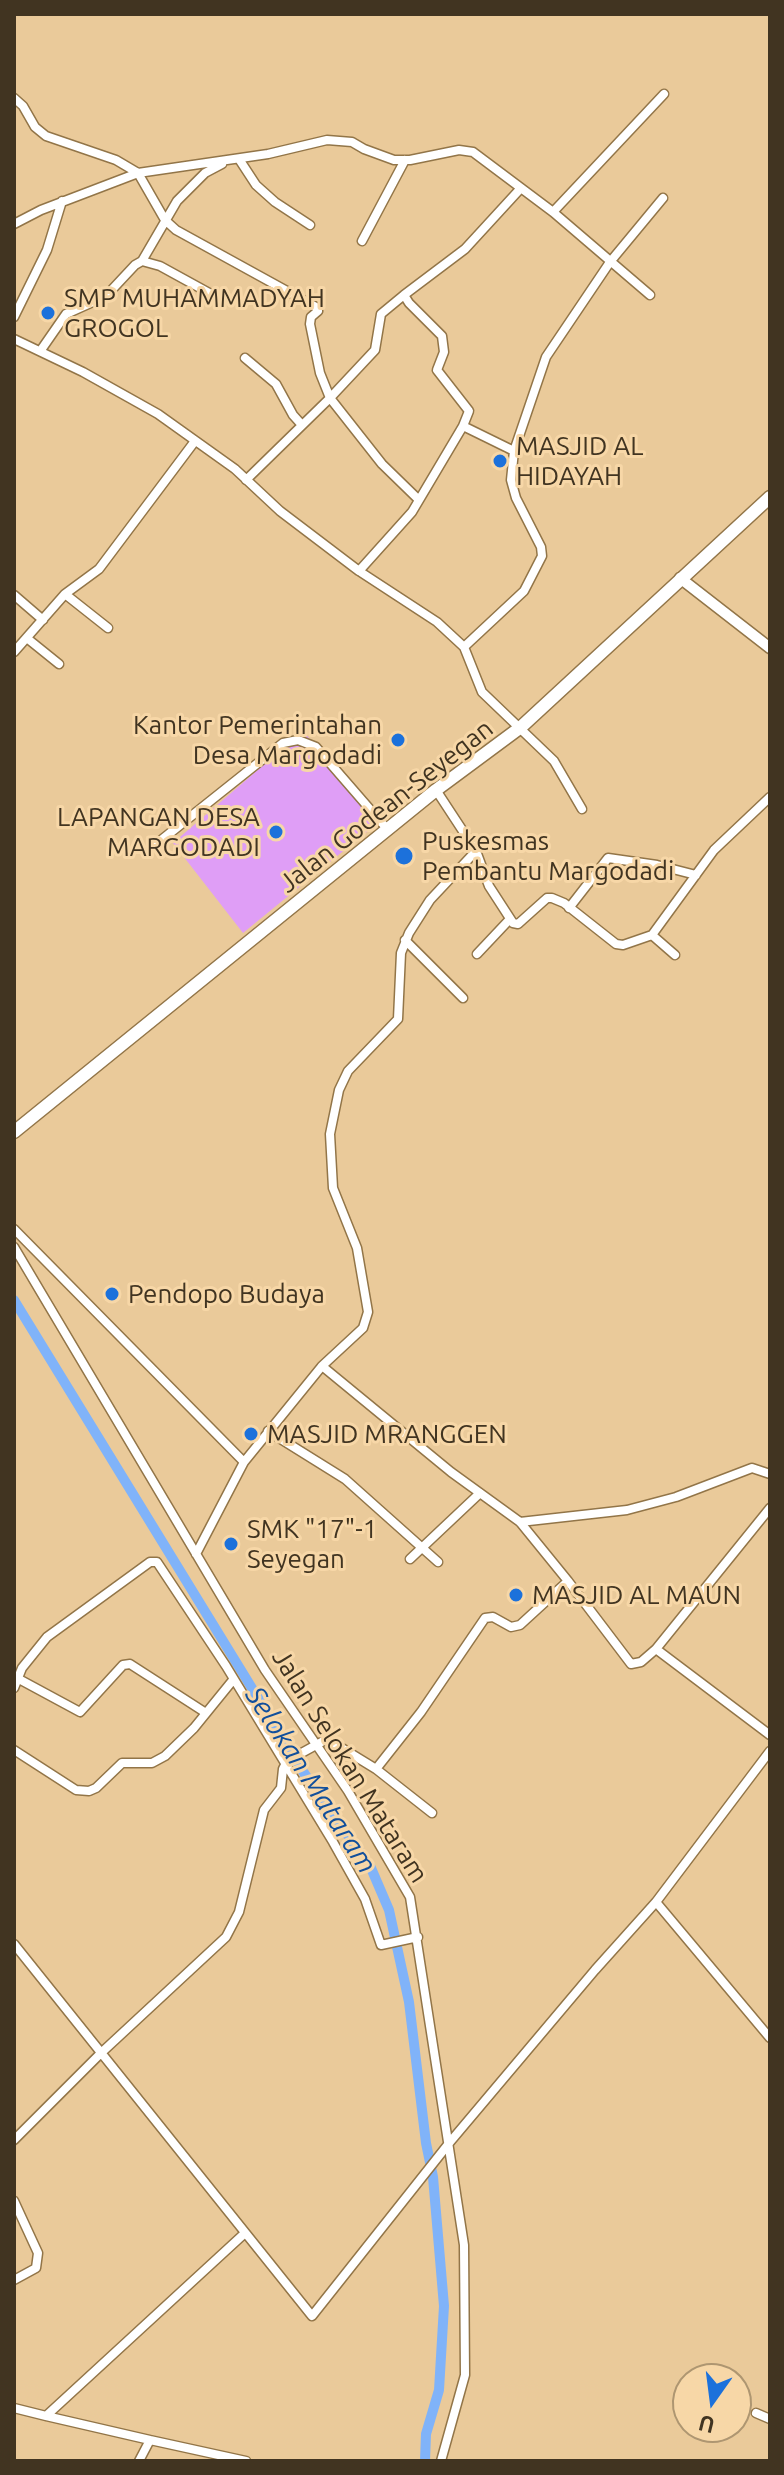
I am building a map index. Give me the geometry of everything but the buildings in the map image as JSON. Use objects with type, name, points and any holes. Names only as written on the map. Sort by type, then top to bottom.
[{"type":"main road","name":"Jalan Godean-Seyegan","points":[[14,1132],[436,790],[521,727],[770,497]]},
{"type":"street","points":[[553,212],[664,94]]},
{"type":"street","points":[[14,98],[23,106],[35,127],[46,136],[103,155],[138,173],[165,220],[176,230],[316,307],[318,311],[311,317],[310,324],[320,373],[330,398],[382,464],[419,500]]},
{"type":"street","points":[[14,224],[62,201],[138,173],[235,160],[340,139],[379,155],[405,160],[459,150],[473,152],[553,212],[650,295]]},
{"type":"street","points":[[41,350],[66,314],[106,296],[142,261],[177,201],[205,173],[235,160]]},
{"type":"street","points":[[235,160],[275,202],[310,225]]},
{"type":"street","points":[[362,241],[405,160]]},
{"type":"street","points":[[246,480],[375,350],[381,314],[465,249],[521,188]]},
{"type":"street","points":[[464,647],[524,591],[542,556],[511,480],[514,451],[546,357],[610,262],[663,198]]},
{"type":"street","points":[[14,317],[47,250],[62,201]]},
{"type":"street","points":[[142,261],[160,266],[211,294]]},
{"type":"street","points":[[359,571],[412,512],[469,411],[437,370],[444,352],[442,336],[404,295]]},
{"type":"street","points":[[14,339],[41,350],[158,414],[359,571],[437,622],[464,647],[482,692],[554,761],[582,809]]},
{"type":"street","points":[[245,358],[276,384],[302,425]]},
{"type":"street","points":[[463,426],[514,451]]},
{"type":"street","points":[[14,652],[65,594],[99,569],[195,441]]},
{"type":"street","points":[[680,578],[770,648]]},
{"type":"street","points":[[65,594],[108,628]]},
{"type":"street","points":[[14,595],[43,620]]},
{"type":"street","points":[[28,639],[59,664]]},
{"type":"street","points":[[155,845],[283,743],[298,740],[316,747],[388,830]]},
{"type":"street","points":[[436,790],[476,851],[489,886],[510,919],[518,924],[547,898],[556,898],[616,944],[623,945],[652,935],[714,850],[770,797]]},
{"type":"street","points":[[196,1554],[244,1462],[322,1366],[363,1328],[368,1312],[357,1248],[333,1188],[330,1134],[339,1090],[348,1071],[398,1019],[400,964],[405,940],[430,900],[476,851]]},
{"type":"street","points":[[569,908],[608,858],[657,865],[696,875]]},
{"type":"street","points":[[477,954],[510,919]]},
{"type":"street","points":[[652,935],[675,955]]},
{"type":"street","points":[[405,940],[463,998]]},
{"type":"street","points":[[14,1229],[244,1462]]},
{"type":"street","name":"Jalan Selokan Mataram","points":[[14,1247],[265,1670],[317,1743],[403,1880],[410,1897],[464,2245],[466,2361],[461,2393],[441,2461]]},
{"type":"street","points":[[322,1366],[520,1522],[631,1664],[641,1662],[656,1649],[770,1508]]},
{"type":"street","points":[[268,1431],[345,1479],[438,1562]]},
{"type":"street","points":[[520,1522],[627,1510],[676,1497],[752,1468],[770,1474]]},
{"type":"street","points":[[410,1559],[426,1550],[480,1493]]},
{"type":"street","points":[[206,1713],[130,1664],[123,1665],[80,1712],[16,1683],[22,1668],[47,1637],[154,1561],[161,1566],[286,1763],[365,1899],[381,1945],[418,1937]]},
{"type":"street","points":[[376,1769],[443,1681],[485,1618],[493,1617],[511,1627],[520,1625],[568,1581]]},
{"type":"street","points":[[656,1649],[770,1735]]},
{"type":"street","points":[[14,1750],[76,1790],[89,1791],[122,1763],[152,1763],[165,1756],[233,1680]]},
{"type":"street","points":[[14,2140],[101,2053],[226,1937],[239,1912],[264,1810],[281,1788],[286,1763],[317,1743],[330,1739],[376,1769],[432,1813]]},
{"type":"street","points":[[14,1944],[312,2316],[419,2179],[585,1981],[656,1902],[770,1751]]},
{"type":"street","points":[[656,1902],[770,2038]]},
{"type":"street","points":[[14,2201],[38,2253],[36,2268],[14,2280]]},
{"type":"street","points":[[46,2416],[245,2233]]},
{"type":"street","points":[[14,2408],[246,2461]]},
{"type":"street","points":[[756,2413],[770,2419]]},
{"type":"street","points":[[139,2461],[150,2440]]},
{"type":"shaded area","name":"LAPANGAN DESA MARGODADI","points":[[303,731],[380,821],[243,933],[173,843]]},
{"type":"waterway","name":"Selokan Mataram","points":[[14,1300],[304,1773],[371,1868],[389,1910],[409,2002],[433,2177],[444,2306],[439,2390],[426,2434],[425,2461]]},
{"type":"place","name":"SMP MUHAMMADYAH GROGOL","points":[[48,313]]},
{"type":"place","name":"MASJID AL HIDAYAH","points":[[500,461]]},
{"type":"place","name":"Kantor Pemerintahan Desa Margodadi","points":[[398,740]]},
{"type":"place","name":"LAPANGAN DESA MARGODADI","points":[[276,832]]},
{"type":"place","name":"Puskesmas Pembantu Margodadi","points":[[404,856]]},
{"type":"place","name":"Pendopo Budaya","points":[[112,1294]]},
{"type":"place","name":"MASJID MRANGGEN","points":[[251,1434]]},
{"type":"place","name":"SMK \"17\"-1 Seyegan","points":[[231,1544]]},
{"type":"place","name":"MASJID AL MAUN","points":[[516,1595]]}]
